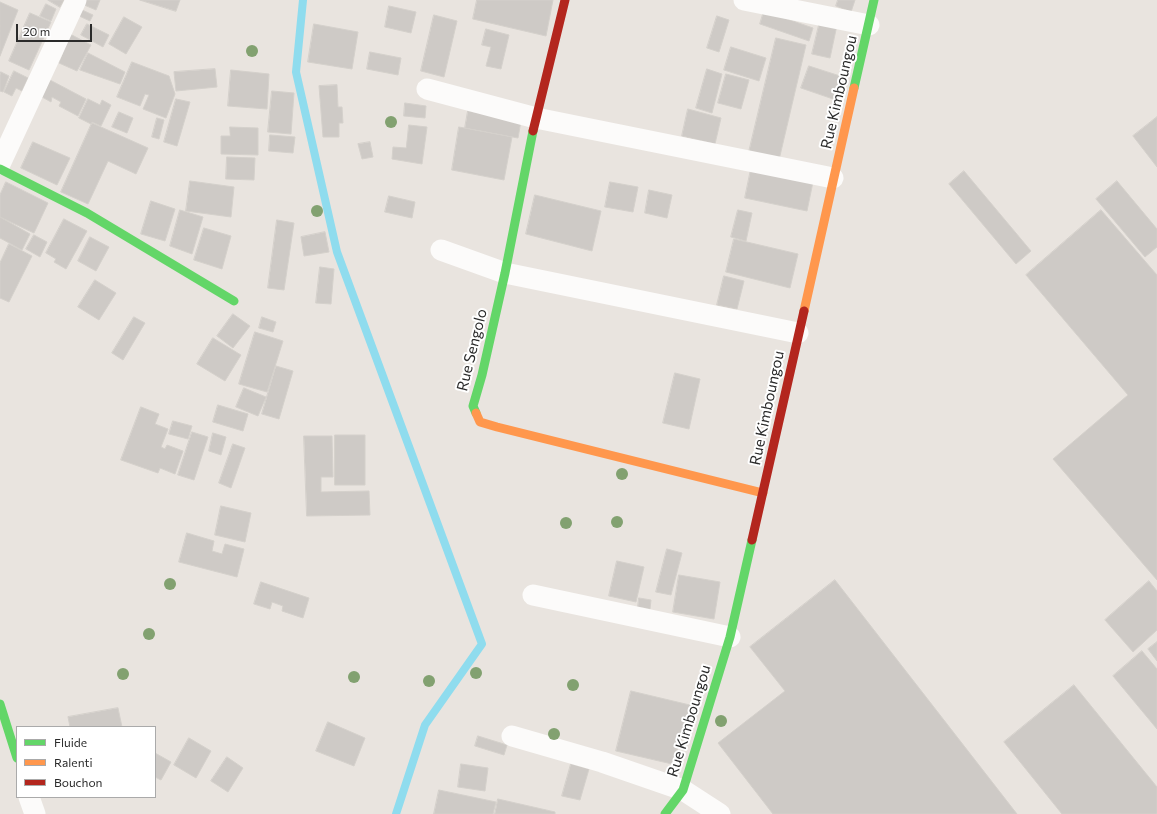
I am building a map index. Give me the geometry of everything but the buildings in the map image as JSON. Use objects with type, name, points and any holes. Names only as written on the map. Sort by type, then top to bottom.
[{"type":"street","points":[[0,164],[76,0]]},
{"type":"street","name":"Rue Sengolo","points":[[566,0],[536,118],[505,273],[482,375],[473,406],[480,422],[763,493]]},
{"type":"street","points":[[744,0],[869,25]]},
{"type":"street","name":"Rue Kimboungou","points":[[665,814],[683,790],[730,637],[874,0]]},
{"type":"street","points":[[427,89],[536,118],[833,178]]},
{"type":"street","points":[[0,169],[86,214],[234,301]]},
{"type":"street","points":[[441,250],[505,273],[798,333]]},
{"type":"street","points":[[533,595],[730,637]]},
{"type":"street","points":[[0,704],[16,755]]},
{"type":"street","points":[[512,736],[602,762],[683,790],[720,814]]},
{"type":"street","points":[[29,798],[35,814]]},
{"type":"waterway","points":[[303,0],[296,72],[337,252],[482,644],[425,725],[396,814]]},
{"type":"traffic: fast","points":[[854,88],[874,0]]},
{"type":"traffic: fast","points":[[476,413],[473,406],[482,375],[505,273],[533,131]]},
{"type":"traffic: fast","points":[[0,169],[87,213],[234,301]]},
{"type":"traffic: fast","points":[[665,814],[683,790],[730,637],[752,540]]},
{"type":"traffic: fast","points":[[0,704],[16,755]]},
{"type":"traffic: slow","points":[[804,311],[854,88]]},
{"type":"traffic: slow","points":[[476,413],[480,422],[497,427],[763,493]]},
{"type":"traffic: jam","points":[[533,131],[565,0]]},
{"type":"traffic: jam","points":[[752,540],[804,311]]}]
